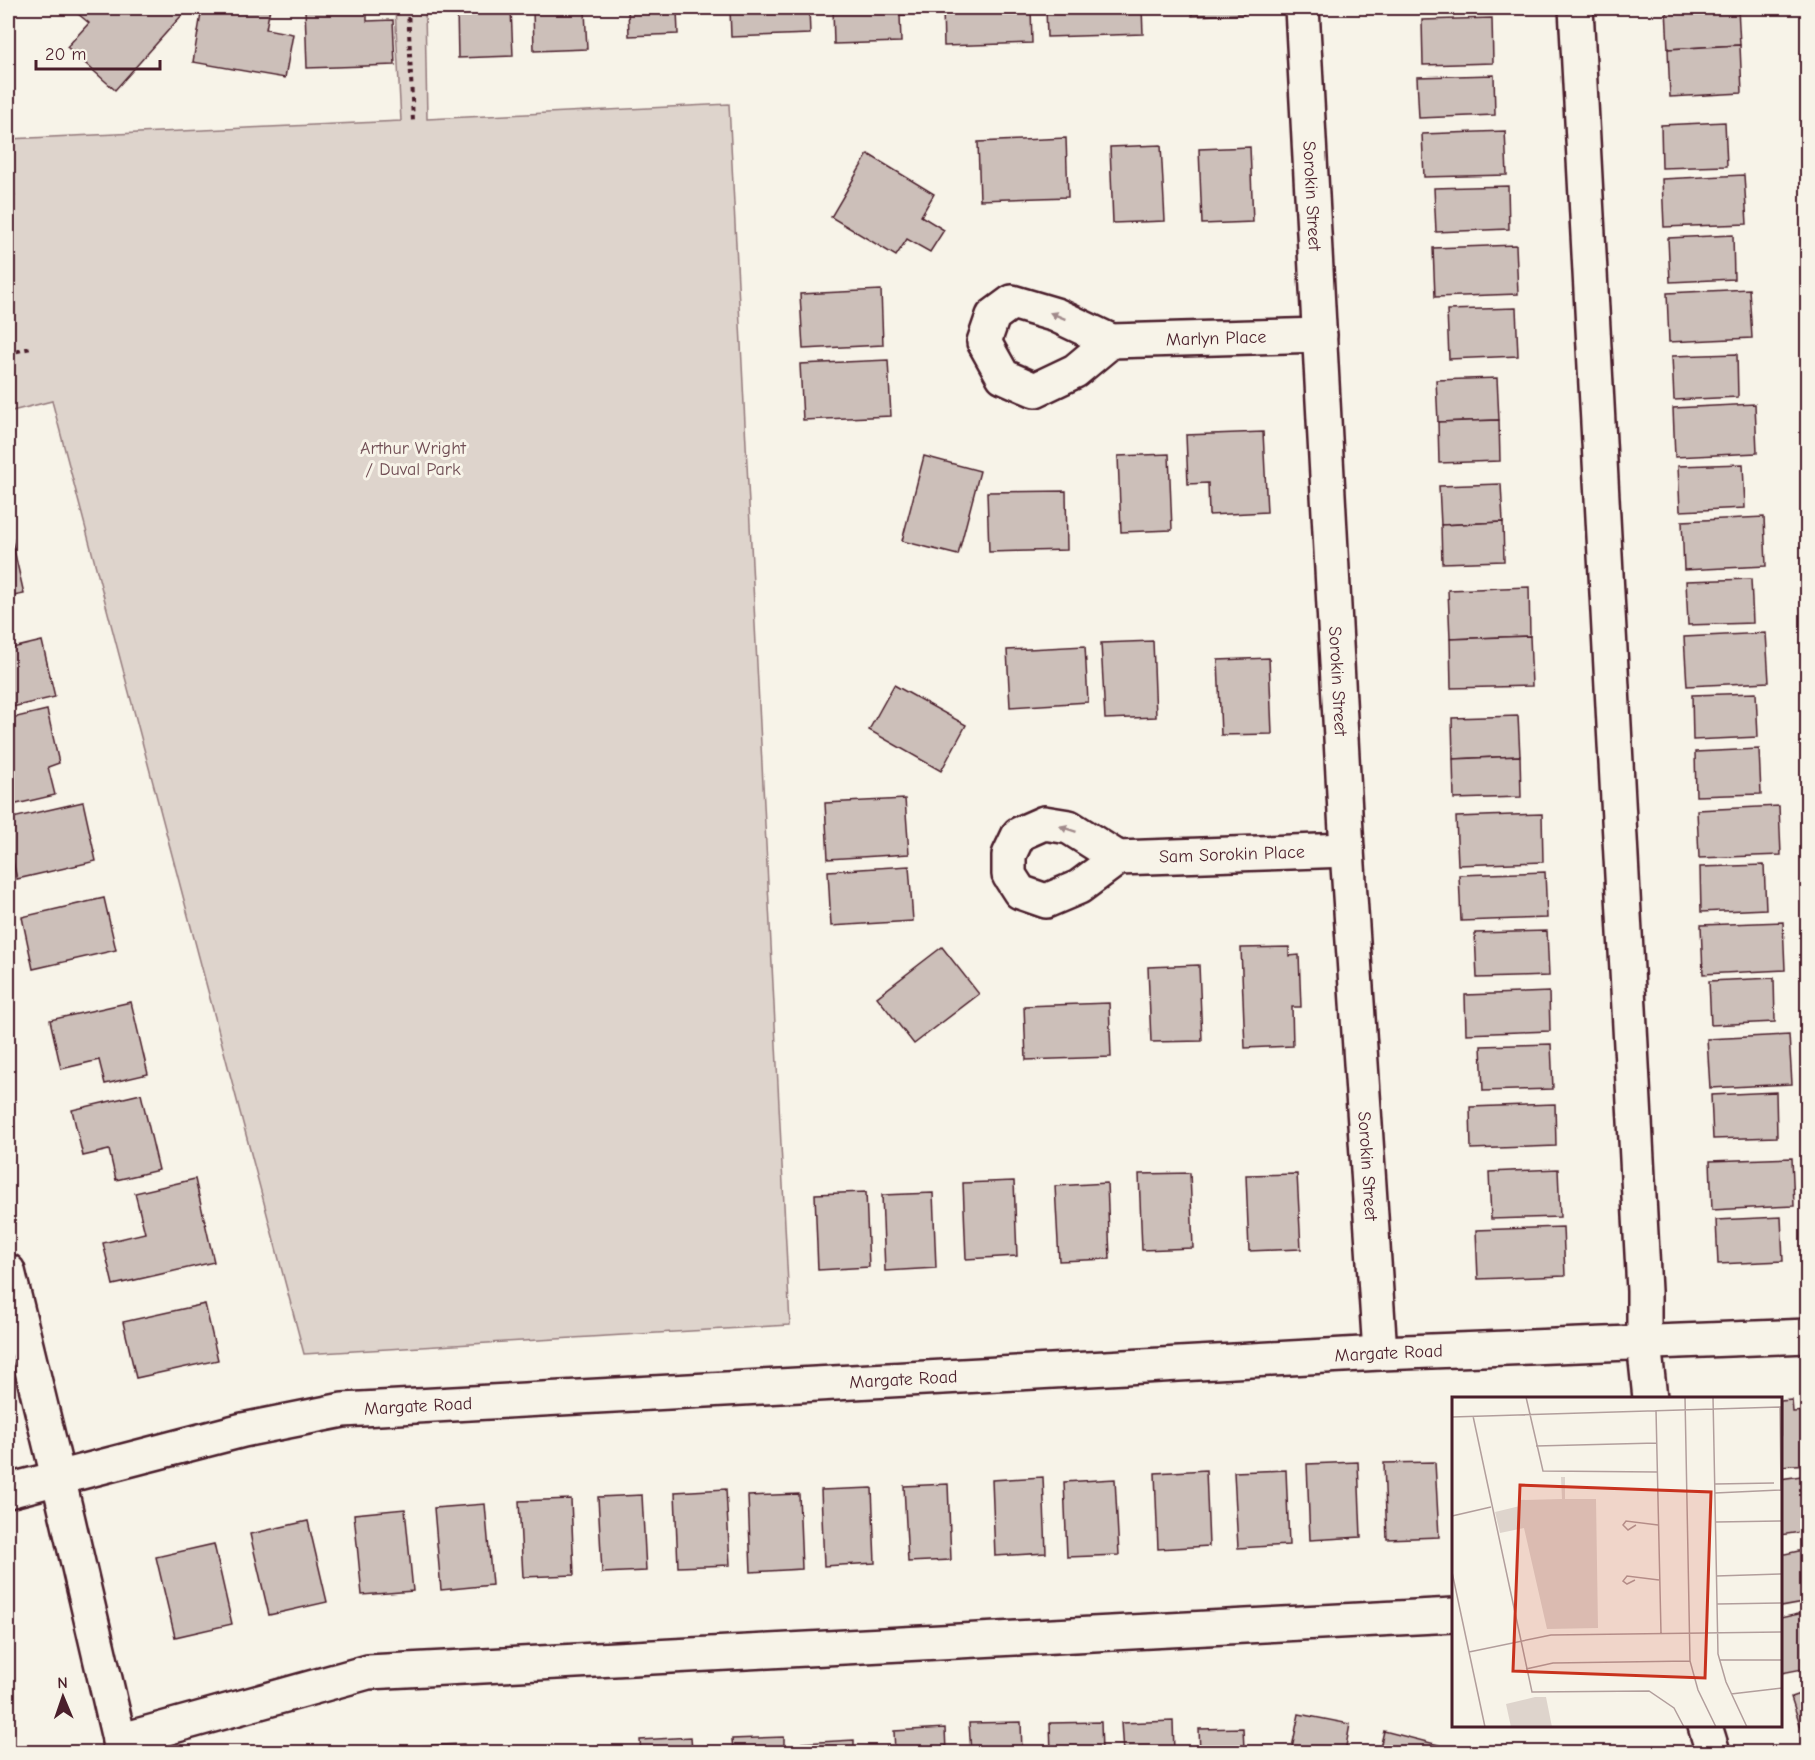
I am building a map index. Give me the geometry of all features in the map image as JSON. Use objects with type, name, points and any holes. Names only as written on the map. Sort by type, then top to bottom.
[{"type":"street","name":"Sorokin Street","points":[[1302,8],[1347,850],[1380,1353]]},
{"type":"street","points":[[1576,8],[1643,1279],[1644,1342],[1650,1397]]},
{"type":"street","name":"Marlyn Place","points":[[1111,341],[1320,335]]},
{"type":"street","name":"Sam Sorokin Place","points":[[1118,858],[1347,850]]},
{"type":"street","points":[[8,1271],[120,1747],[368,1672],[1452,1615]]},
{"type":"street","name":"Margate Road","points":[[8,1491],[243,1430],[343,1410],[1380,1353],[1808,1336]]},
{"type":"street","points":[[1707,1727],[1713,1752]]},
{"type":"path","points":[[408,8],[413,122]]},
{"type":"path","points":[[8,350],[13,352],[31,348]]},
{"type":"green space","name":"Arthur Wright / Duval Park","points":[[395,8],[425,8],[427,119],[729,104],[790,1325],[304,1354],[52,401],[8,412],[8,198],[15,196],[8,167],[8,139],[401,121]]},
{"type":"building","points":[[71,8],[174,8],[182,15],[115,90],[67,47],[89,23]]},
{"type":"building","points":[[202,8],[270,8],[266,29],[293,34],[285,78],[193,62]]},
{"type":"building","points":[[305,8],[367,8],[367,21],[393,20],[395,65],[307,68]]},
{"type":"building","points":[[457,8],[511,8],[513,56],[458,58]]},
{"type":"building","points":[[533,8],[610,8],[610,10],[585,11],[587,49],[534,51]]},
{"type":"building","points":[[628,8],[720,9],[677,10],[678,34],[629,36]]},
{"type":"building","points":[[730,8],[809,8],[810,34],[731,37]]},
{"type":"building","points":[[833,8],[929,8],[929,14],[900,15],[901,42],[834,44]]},
{"type":"building","points":[[943,8],[1031,8],[1032,43],[944,46]]},
{"type":"building","points":[[1046,8],[1142,8],[1143,34],[1047,37]]},
{"type":"building","points":[[1192,8],[1244,8],[1244,14],[1192,16]]},
{"type":"building","points":[[1666,8],[1738,8],[1740,45],[1668,49]]},
{"type":"building","points":[[1492,18],[1493,63],[1423,65],[1422,20]]},
{"type":"building","points":[[1740,45],[1742,93],[1670,97],[1668,49]]},
{"type":"building","points":[[1494,75],[1495,115],[1419,118],[1417,77]]},
{"type":"building","points":[[1725,122],[1727,166],[1662,168],[1661,125]]},
{"type":"building","points":[[1505,131],[1507,175],[1424,177],[1422,134]]},
{"type":"building","points":[[1066,138],[1068,197],[980,200],[978,142]]},
{"type":"building","points":[[1161,145],[1165,221],[1113,223],[1110,147]]},
{"type":"building","points":[[1250,147],[1253,222],[1202,224],[1199,149]]},
{"type":"building","points":[[868,154],[934,194],[921,216],[944,230],[930,252],[907,239],[896,256],[831,217]]},
{"type":"building","points":[[1744,175],[1747,224],[1664,227],[1662,179]]},
{"type":"building","points":[[1508,186],[1509,229],[1436,232],[1434,188]]},
{"type":"building","points":[[1733,235],[1734,279],[1670,282],[1668,238]]},
{"type":"building","points":[[1516,245],[1518,294],[1435,297],[1433,248]]},
{"type":"building","points":[[1749,289],[1752,338],[1669,342],[1667,293]]},
{"type":"building","points":[[881,290],[883,345],[803,349],[800,294]]},
{"type":"building","points":[[1516,308],[1518,356],[1449,359],[1447,310]]},
{"type":"building","points":[[1737,354],[1738,397],[1674,400],[1672,356]]},
{"type":"building","points":[[888,360],[891,416],[803,420],[800,364]]},
{"type":"building","points":[[1497,378],[1499,420],[1438,422],[1436,380]]},
{"type":"building","points":[[1755,404],[1757,453],[1675,457],[1673,408]]},
{"type":"building","points":[[1499,420],[1500,461],[1439,463],[1438,422]]},
{"type":"building","points":[[1263,432],[1267,512],[1209,515],[1208,483],[1188,484],[1186,435]]},
{"type":"building","points":[[1169,454],[1172,530],[1121,532],[1118,456]]},
{"type":"building","points":[[924,456],[980,471],[958,555],[902,541]]},
{"type":"building","points":[[1743,464],[1745,508],[1680,511],[1678,466]]},
{"type":"building","points":[[1501,484],[1503,522],[1441,525],[1439,486]]},
{"type":"building","points":[[1066,491],[1067,550],[989,552],[987,492]]},
{"type":"building","points":[[1764,517],[1766,566],[1684,570],[1682,521]]},
{"type":"building","points":[[1503,522],[1504,561],[1442,563],[1441,525]]},
{"type":"building","points":[[8,536],[11,536],[24,594],[8,597]]},
{"type":"building","points":[[1751,579],[1753,623],[1688,625],[1686,581]]},
{"type":"building","points":[[1529,587],[1530,636],[1450,639],[1448,590]]},
{"type":"building","points":[[1766,633],[1769,682],[1687,686],[1684,637]]},
{"type":"building","points":[[1530,636],[1532,686],[1451,688],[1450,639]]},
{"type":"building","points":[[42,641],[55,697],[8,708],[8,649]]},
{"type":"building","points":[[1153,641],[1156,717],[1105,719],[1101,643]]},
{"type":"building","points":[[1085,646],[1088,702],[1010,707],[1007,650]]},
{"type":"building","points":[[1269,658],[1272,734],[1221,735],[1218,660]]},
{"type":"building","points":[[894,685],[966,725],[941,771],[869,730]]},
{"type":"building","points":[[1756,693],[1758,737],[1693,740],[1692,695]]},
{"type":"building","points":[[47,710],[59,763],[48,767],[55,795],[8,806],[8,719]]},
{"type":"building","points":[[1518,716],[1520,756],[1453,759],[1452,718]]},
{"type":"building","points":[[1759,749],[1761,794],[1696,796],[1695,752]]},
{"type":"building","points":[[1520,756],[1521,797],[1454,799],[1453,759]]},
{"type":"building","points":[[905,799],[909,854],[828,859],[825,803]]},
{"type":"building","points":[[83,802],[96,861],[17,879],[8,839],[8,819]]},
{"type":"building","points":[[1779,806],[1781,855],[1699,858],[1697,810]]},
{"type":"building","points":[[1542,814],[1543,862],[1458,865],[1456,817]]},
{"type":"building","points":[[1764,865],[1766,909],[1701,912],[1700,867]]},
{"type":"building","points":[[909,866],[913,921],[831,926],[828,871]]},
{"type":"building","points":[[1545,872],[1547,918],[1461,921],[1459,875]]},
{"type":"building","points":[[104,898],[116,950],[33,969],[22,917]]},
{"type":"building","points":[[1783,922],[1785,970],[1703,974],[1701,925]]},
{"type":"building","points":[[1547,931],[1549,976],[1477,978],[1475,933]]},
{"type":"building","points":[[942,947],[979,994],[914,1044],[877,997]]},
{"type":"building","points":[[1289,947],[1289,956],[1299,955],[1301,1007],[1292,1007],[1293,1046],[1245,1048],[1241,948]]},
{"type":"building","points":[[1199,965],[1202,1041],[1151,1042],[1148,967]]},
{"type":"building","points":[[1774,978],[1775,1022],[1711,1025],[1709,981]]},
{"type":"building","points":[[1549,992],[1550,1031],[1466,1034],[1465,995]]},
{"type":"building","points":[[131,1002],[148,1074],[105,1084],[99,1060],[61,1069],[50,1020]]},
{"type":"building","points":[[1109,1003],[1111,1057],[1026,1060],[1024,1006]]},
{"type":"building","points":[[1789,1035],[1792,1084],[1710,1088],[1707,1039]]},
{"type":"building","points":[[1551,1044],[1553,1089],[1483,1091],[1481,1046]]},
{"type":"building","points":[[1776,1092],[1777,1137],[1713,1139],[1711,1095]]},
{"type":"building","points":[[141,1094],[159,1170],[116,1180],[109,1150],[83,1156],[72,1110]]},
{"type":"building","points":[[1555,1104],[1556,1146],[1471,1149],[1470,1107]]},
{"type":"building","points":[[1792,1158],[1794,1206],[1712,1210],[1710,1161]]},
{"type":"building","points":[[1558,1169],[1560,1217],[1491,1219],[1489,1172]]},
{"type":"building","points":[[1190,1173],[1193,1248],[1142,1250],[1139,1174]]},
{"type":"building","points":[[1297,1174],[1301,1249],[1249,1251],[1246,1175]]},
{"type":"building","points":[[195,1179],[214,1262],[113,1285],[103,1243],[145,1233],[135,1193]]},
{"type":"building","points":[[1014,1181],[1017,1256],[966,1259],[963,1183]]},
{"type":"building","points":[[1107,1183],[1110,1259],[1059,1261],[1055,1186]]},
{"type":"building","points":[[866,1192],[869,1267],[818,1270],[815,1194]]},
{"type":"building","points":[[933,1193],[936,1268],[885,1271],[882,1195]]},
{"type":"building","points":[[1781,1217],[1783,1261],[1718,1264],[1716,1220]]},
{"type":"building","points":[[1563,1227],[1565,1276],[1478,1279],[1476,1230]]},
{"type":"building","points":[[205,1304],[218,1360],[136,1378],[123,1322]]},
{"type":"building","points":[[1792,1400],[1793,1412],[1808,1411],[1808,1464],[1782,1466],[1782,1401]]},
{"type":"building","points":[[1358,1462],[1361,1537],[1310,1540],[1307,1464]]},
{"type":"building","points":[[1435,1462],[1439,1537],[1387,1539],[1384,1463]]},
{"type":"building","points":[[1206,1470],[1209,1546],[1158,1549],[1155,1473]]},
{"type":"building","points":[[1286,1470],[1289,1545],[1238,1548],[1234,1472]]},
{"type":"building","points":[[1808,1475],[1808,1531],[1782,1535],[1782,1479]]},
{"type":"building","points":[[1043,1477],[1046,1553],[995,1556],[992,1480]]},
{"type":"building","points":[[1115,1479],[1119,1555],[1067,1557],[1064,1482]]},
{"type":"building","points":[[948,1484],[951,1560],[908,1562],[904,1486]]},
{"type":"building","points":[[872,1488],[875,1563],[824,1566],[821,1490]]},
{"type":"building","points":[[726,1489],[730,1565],[678,1567],[675,1492]]},
{"type":"building","points":[[799,1494],[802,1569],[751,1572],[748,1496]]},
{"type":"building","points":[[642,1495],[646,1571],[602,1573],[598,1497]]},
{"type":"building","points":[[571,1499],[574,1575],[523,1577],[519,1501]]},
{"type":"building","points":[[485,1504],[492,1585],[441,1590],[434,1508]]},
{"type":"building","points":[[405,1509],[413,1591],[362,1595],[354,1514]]},
{"type":"building","points":[[308,1521],[327,1602],[269,1615],[250,1534]]},
{"type":"building","points":[[214,1544],[232,1624],[175,1637],[156,1557]]},
{"type":"building","points":[[1808,1549],[1808,1602],[1782,1607],[1782,1555]]},
{"type":"building","points":[[1808,1612],[1808,1668],[1782,1673],[1782,1618]]},
{"type":"building","points":[[1808,1691],[1808,1746],[1807,1746],[1791,1697]]},
{"type":"building","points":[[1299,1714],[1350,1724],[1345,1752],[1291,1752]]},
{"type":"building","points":[[1173,1721],[1174,1752],[1123,1752],[1121,1723]]},
{"type":"building","points":[[1021,1722],[1022,1752],[971,1752],[969,1723]]},
{"type":"building","points":[[1101,1722],[1102,1752],[1051,1752],[1050,1723]]},
{"type":"building","points":[[945,1728],[946,1752],[895,1752],[894,1731]]},
{"type":"building","points":[[1243,1728],[1244,1749],[1263,1748],[1263,1752],[1200,1752],[1199,1729]]},
{"type":"building","points":[[1384,1731],[1439,1745],[1438,1752],[1379,1752]]},
{"type":"building","points":[[691,1737],[692,1752],[641,1752],[640,1740]]},
{"type":"building","points":[[784,1737],[784,1752],[733,1752],[732,1739]]},
{"type":"building","points":[[854,1740],[854,1752],[803,1752],[802,1743]]},
{"type":"building","points":[[464,1744],[464,1752],[413,1752],[413,1746]]}]
